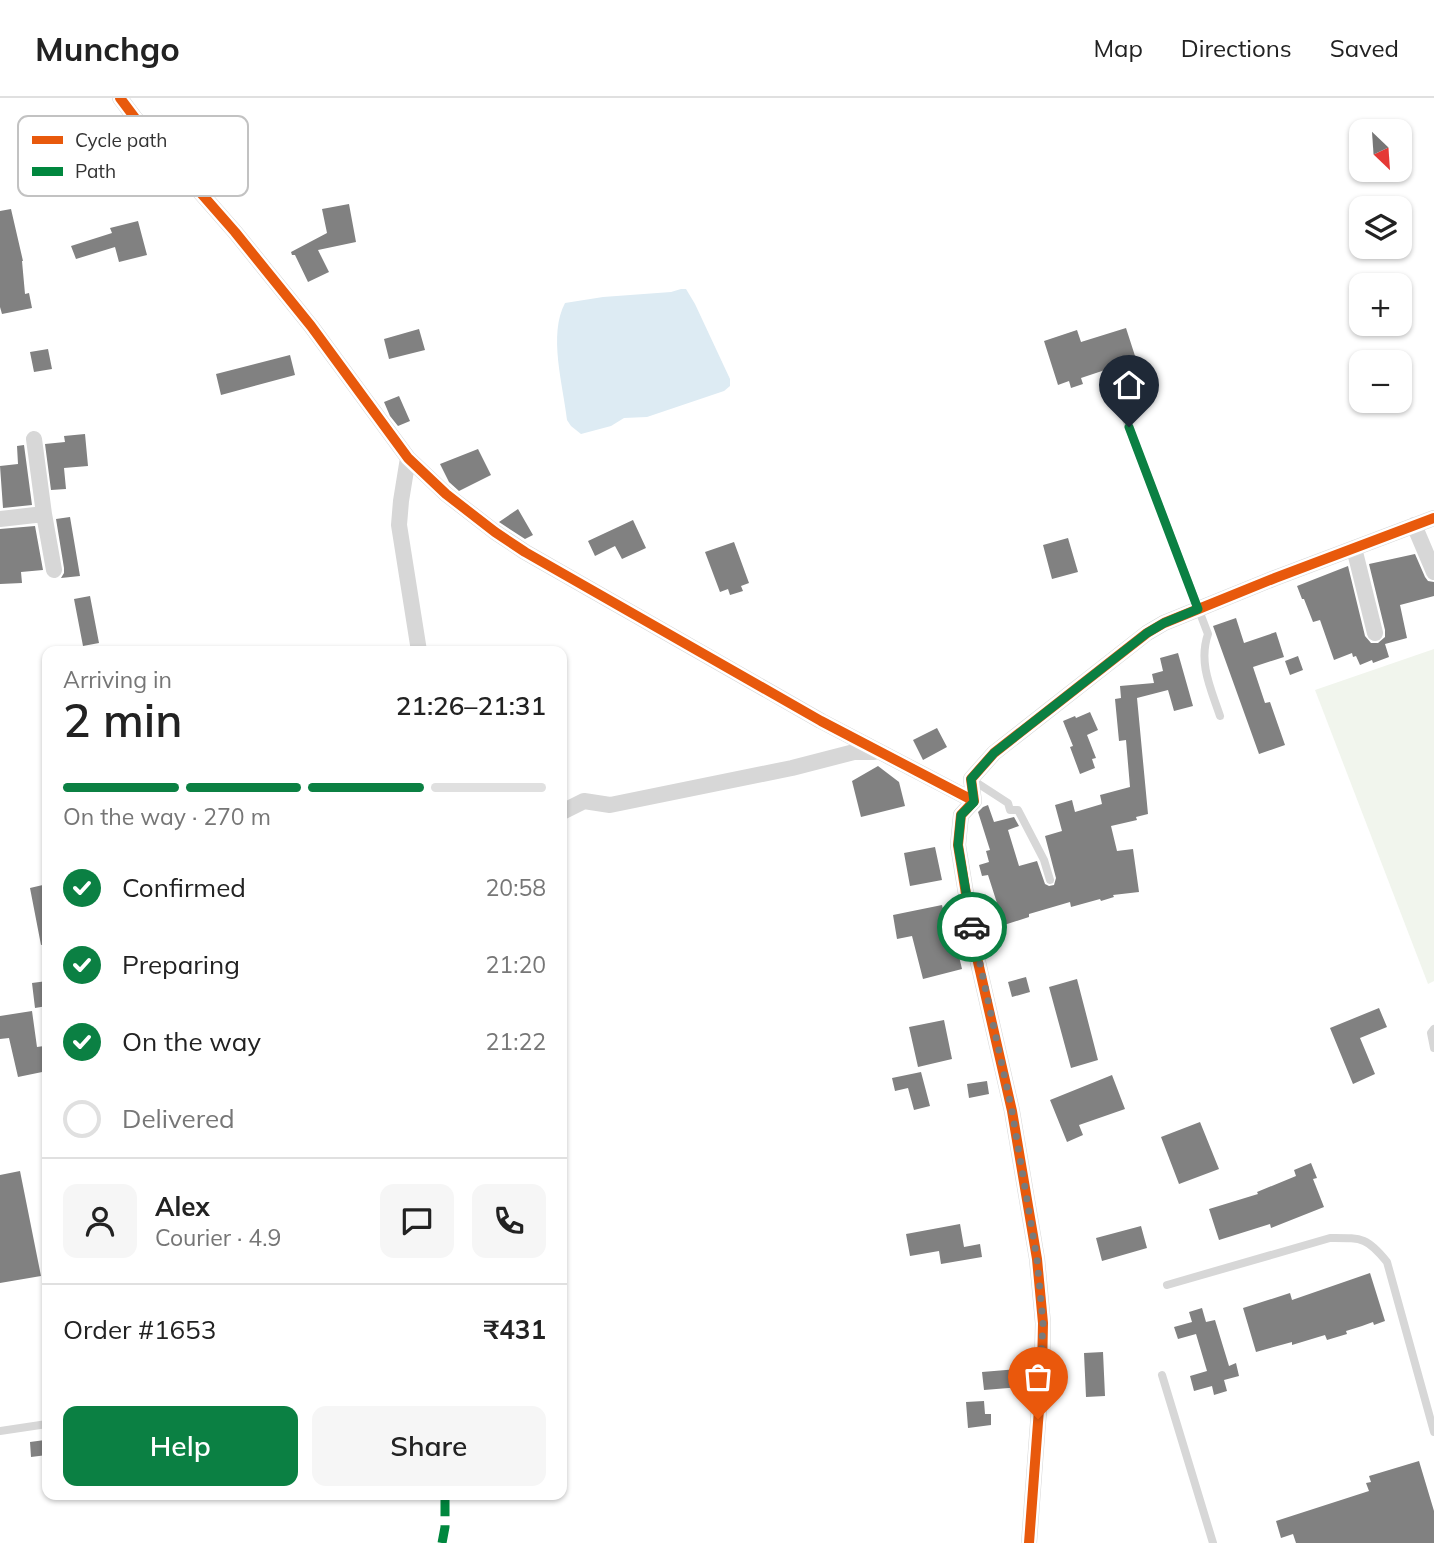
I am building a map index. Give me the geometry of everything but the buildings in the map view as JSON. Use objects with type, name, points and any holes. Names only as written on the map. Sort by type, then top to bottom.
[{"type":"street","points":[[120,98],[134,116]]},
{"type":"street","points":[[203,196],[311,326],[408,458],[446,494],[525,552],[821,721],[974,802]]},
{"type":"street","points":[[34,439],[54,570]]},
{"type":"street","points":[[408,458],[399,526],[418,646]]},
{"type":"street","points":[[0,519],[44,514]]},
{"type":"street","points":[[974,802],[971,779],[994,753],[1147,633],[1198,609],[1434,518]]},
{"type":"street","points":[[1414,525],[1434,572]]},
{"type":"street","points":[[1354,548],[1375,633]]},
{"type":"street","points":[[567,810],[584,801],[610,806],[792,768],[854,752],[880,752]]},
{"type":"street","points":[[974,802],[961,815],[958,845],[975,949],[1012,1111],[1037,1259],[1043,1323],[1029,1543]]},
{"type":"lane","points":[[1109,375],[1208,634],[1204,647],[1204,666],[1220,716]]},
{"type":"lane","points":[[971,779],[1008,803],[1010,810],[1018,810],[1044,860],[1050,880]]},
{"type":"lane","points":[[1434,1029],[1434,1048]]},
{"type":"lane","points":[[1167,1285],[1330,1238],[1354,1238],[1373,1245],[1387,1262],[1434,1432]]},
{"type":"lane","points":[[1162,1376],[1213,1543]]},
{"type":"lane","points":[[0,1431],[42,1425]]},
{"type":"shaded area","points":[[686,289],[695,304],[730,379],[730,386],[724,391],[647,417],[624,418],[611,426],[581,434],[567,420],[558,360],[558,330],[565,303]]},
{"type":"shaded area","points":[[1434,649],[1434,981],[1428,984],[1315,690]]},
{"type":"marked path","points":[[442,1543],[445,1500]]},
{"type":"cycle path","points":[[120,98],[134,116]]},
{"type":"cycle path","points":[[203,196],[311,326],[408,458],[446,494],[525,552],[821,721],[974,801]]},
{"type":"cycle path","points":[[1029,1543],[1043,1323],[1037,1259],[1012,1111],[975,949],[958,845],[961,815],[974,801],[971,779],[994,753],[1147,633],[1164,623],[1434,518]]},
{"type":"way so far","points":[[972,927],[1012,1111],[1037,1259],[1043,1323],[1038,1419]]},
{"type":"route","points":[[972,927],[958,845],[961,815],[974,802],[971,779],[994,753],[1147,633],[1198,609],[1129,427]]}]
